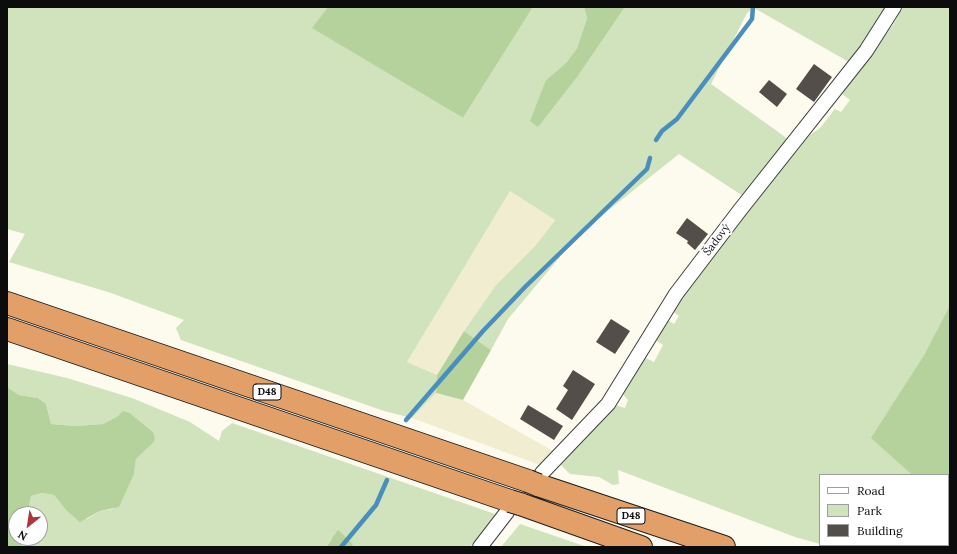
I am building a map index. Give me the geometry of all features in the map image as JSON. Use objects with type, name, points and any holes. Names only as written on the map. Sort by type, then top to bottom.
[{"type":"highway","name":"D48","points":[[7,303],[536,479],[724,547]]},
{"type":"highway","name":"D48","points":[[7,329],[513,506],[642,547]]},
{"type":"street","name":"Šadový","points":[[536,479],[608,404],[676,294],[740,210],[866,51],[894,7]]},
{"type":"street","points":[[480,547],[513,506]]},
{"type":"shaded area","points":[[510,191],[555,220],[536,245],[496,285],[464,331],[437,375],[407,362]]},
{"type":"shaded area","points":[[436,393],[463,400],[553,451],[540,465],[412,418]]},
{"type":"green space","points":[[7,7],[328,7],[313,28],[463,118],[533,7],[584,7],[587,18],[577,48],[566,63],[546,80],[580,73],[625,7],[889,7],[849,62],[754,8],[747,13],[711,84],[788,139],[743,196],[679,154],[580,233],[508,319],[491,350],[464,331],[496,285],[536,245],[555,220],[510,191],[407,362],[437,375],[436,393],[412,418],[384,411],[181,340],[176,328],[184,320],[111,293],[9,262],[25,234],[7,229]]},
{"type":"green space","points":[[328,7],[533,7],[463,118],[312,28]]},
{"type":"green space","points":[[584,7],[625,7],[580,73],[538,127],[530,121],[546,80],[566,63],[577,48],[587,18]]},
{"type":"green space","points":[[903,7],[950,7],[950,305],[924,355],[872,438],[911,474],[819,474],[819,544],[795,537],[618,470],[619,484],[613,485],[599,477],[570,474],[561,465],[615,405],[625,408],[628,400],[621,392],[643,357],[654,362],[663,345],[654,339],[666,319],[674,324],[679,316],[671,310],[705,264],[810,135],[820,128],[835,109],[841,112],[850,100],[841,93],[893,25]]},
{"type":"green space","points":[[950,305],[950,513],[949,474],[911,474],[871,438],[924,355]]},
{"type":"green space","points":[[464,331],[491,350],[463,400],[436,393],[437,375]]},
{"type":"green space","points":[[7,364],[67,378],[132,398],[190,422],[219,441],[222,431],[232,423],[495,514],[470,547],[352,547],[353,544],[331,539],[326,547],[21,547],[48,546],[48,506],[29,506],[31,496],[42,493],[54,495],[66,510],[87,519],[100,511],[113,509],[134,474],[136,459],[153,443],[153,432],[130,413],[103,424],[75,426],[51,424],[46,404],[38,398],[19,395],[7,387]]},
{"type":"green space","points":[[7,387],[19,395],[38,398],[46,404],[51,424],[75,426],[103,424],[117,417],[123,411],[130,413],[153,432],[155,438],[153,443],[136,459],[134,474],[119,507],[100,511],[80,522],[66,510],[54,495],[42,493],[31,496],[29,506],[8,506],[8,546],[21,546],[7,547]]},
{"type":"green space","points":[[949,512],[950,513],[950,547],[824,546],[949,546]]},
{"type":"green space","points":[[520,524],[584,546],[585,547],[501,547]]},
{"type":"green space","points":[[338,530],[353,544],[352,547],[326,547]]},
{"type":"building","points":[[814,64],[832,77],[814,102],[796,89]]},
{"type":"building","points":[[769,80],[787,94],[777,107],[759,92]]},
{"type":"building","points":[[687,218],[708,234],[695,250],[687,243],[688,241],[676,233]]},
{"type":"building","points":[[611,319],[630,331],[615,354],[596,342]]},
{"type":"building","points":[[573,370],[595,384],[572,420],[556,409],[568,390],[563,386]]},
{"type":"building","points":[[528,405],[563,426],[554,440],[520,419]]},
{"type":"waterway","points":[[656,140],[662,131],[677,119],[752,19],[753,7]]},
{"type":"waterway","points":[[406,420],[483,331],[526,286],[647,169],[650,158]]},
{"type":"waterway","points":[[341,547],[376,505],[387,480]]}]
